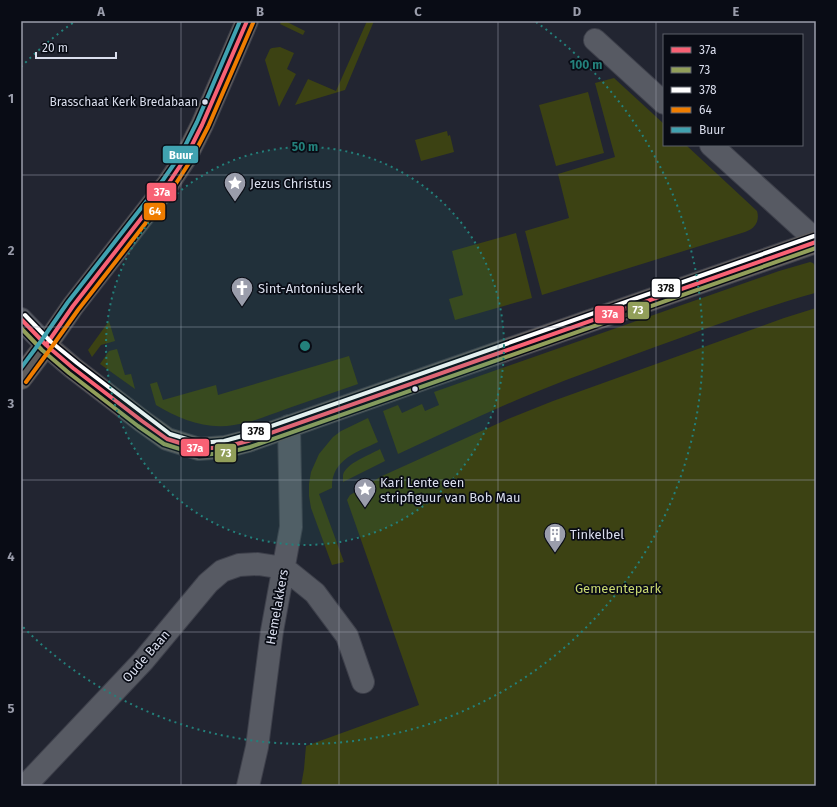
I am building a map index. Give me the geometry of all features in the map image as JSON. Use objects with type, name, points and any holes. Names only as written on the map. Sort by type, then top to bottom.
[{"type":"main road","points":[[21,378],[73,306],[168,184],[186,156],[202,126],[247,21]]},
{"type":"main road","points":[[46,345],[129,412],[167,439],[199,449],[225,447],[248,441],[816,242]]},
{"type":"street","points":[[595,40],[663,101]]},
{"type":"street","points":[[712,146],[816,242]]},
{"type":"street","points":[[21,319],[46,345]]},
{"type":"street","name":"Hemelakkers","points":[[248,786],[256,747],[272,630],[291,526],[289,426]]},
{"type":"street","name":"Oude Baan","points":[[25,786],[144,661],[208,583],[222,571],[239,565],[258,564],[284,568]]},
{"type":"street","points":[[284,568],[315,593],[347,636],[362,682]]},
{"type":"green space","points":[[282,21],[288,21],[287,22],[305,31],[303,35],[280,24]]},
{"type":"green space","points":[[367,21],[374,21],[345,90],[295,105],[308,79],[336,91]]},
{"type":"green space","points":[[280,47],[294,53],[287,69],[296,74],[279,107],[265,60],[270,49]]},
{"type":"green space","points":[[614,78],[663,123],[663,146],[687,146],[757,211],[758,218],[754,227],[749,231],[542,295],[525,231],[569,218],[558,174],[615,157],[595,83]]},
{"type":"green space","points":[[588,92],[604,153],[556,166],[539,105]]},
{"type":"green space","points":[[447,131],[448,136],[450,135],[454,152],[421,161],[415,140]]},
{"type":"green space","points":[[516,233],[532,298],[455,320],[449,299],[463,295],[452,251]]},
{"type":"green space","points":[[810,262],[816,267],[815,293],[735,318],[565,380],[501,407],[398,454],[383,411],[398,405],[402,413],[422,404],[425,411],[439,405],[434,392],[779,271]]},
{"type":"green space","name":"Gemeentepark","points":[[816,308],[816,786],[301,786],[306,746],[419,705],[347,500],[350,495],[382,476],[508,419],[553,401],[784,318]]},
{"type":"green space","points":[[109,321],[115,341],[101,345],[92,357],[88,350]]},
{"type":"green space","points":[[117,349],[125,375],[131,374],[135,389],[100,364],[109,351]]},
{"type":"green space","points":[[349,356],[358,384],[260,418],[234,425],[203,425],[174,415],[156,405],[150,384],[157,382],[163,400],[216,385],[218,395]]},
{"type":"green space","points":[[368,418],[378,442],[347,458],[336,470],[332,488],[319,494],[344,562],[332,565],[311,508],[309,484],[311,472],[319,454],[333,437],[341,431]]},
{"type":"green space","points":[[380,449],[385,461],[343,482],[343,475],[345,471],[353,463]]},
{"type":"transit line","name":"Buur","points":[[21,368],[68,302],[163,180],[181,154],[197,122],[240,21]]},
{"type":"transit line","name":"37a","points":[[46,345],[73,306],[168,184],[186,157],[202,125],[247,21]]},
{"type":"transit line","name":"64","points":[[26,382],[78,310],[173,188],[191,160],[208,127],[253,23]]},
{"type":"transit line","name":"378","points":[[25,315],[50,341],[170,434],[200,443],[224,441],[246,435],[814,236]]},
{"type":"transit line","name":"37a","points":[[21,319],[46,345],[73,368],[167,439],[199,449],[225,447],[248,441],[816,242]]},
{"type":"transit line","name":"73","points":[[21,328],[42,350],[69,373],[164,444],[199,455],[226,453],[250,447],[816,248]]},
{"type":"place","name":"Brasschaat Kerk Bredabaan","points":[[205,102]]},
{"type":"place","name":"Jezus Christus","points":[[235,202]]},
{"type":"place","name":"Sint-Antoniuskerk","points":[[242,308]]},
{"type":"place","name":"Kari Lente een stripfiguur van Bob Mau","points":[[365,508]]},
{"type":"place","name":"Tinkelbel","points":[[555,554]]}]
